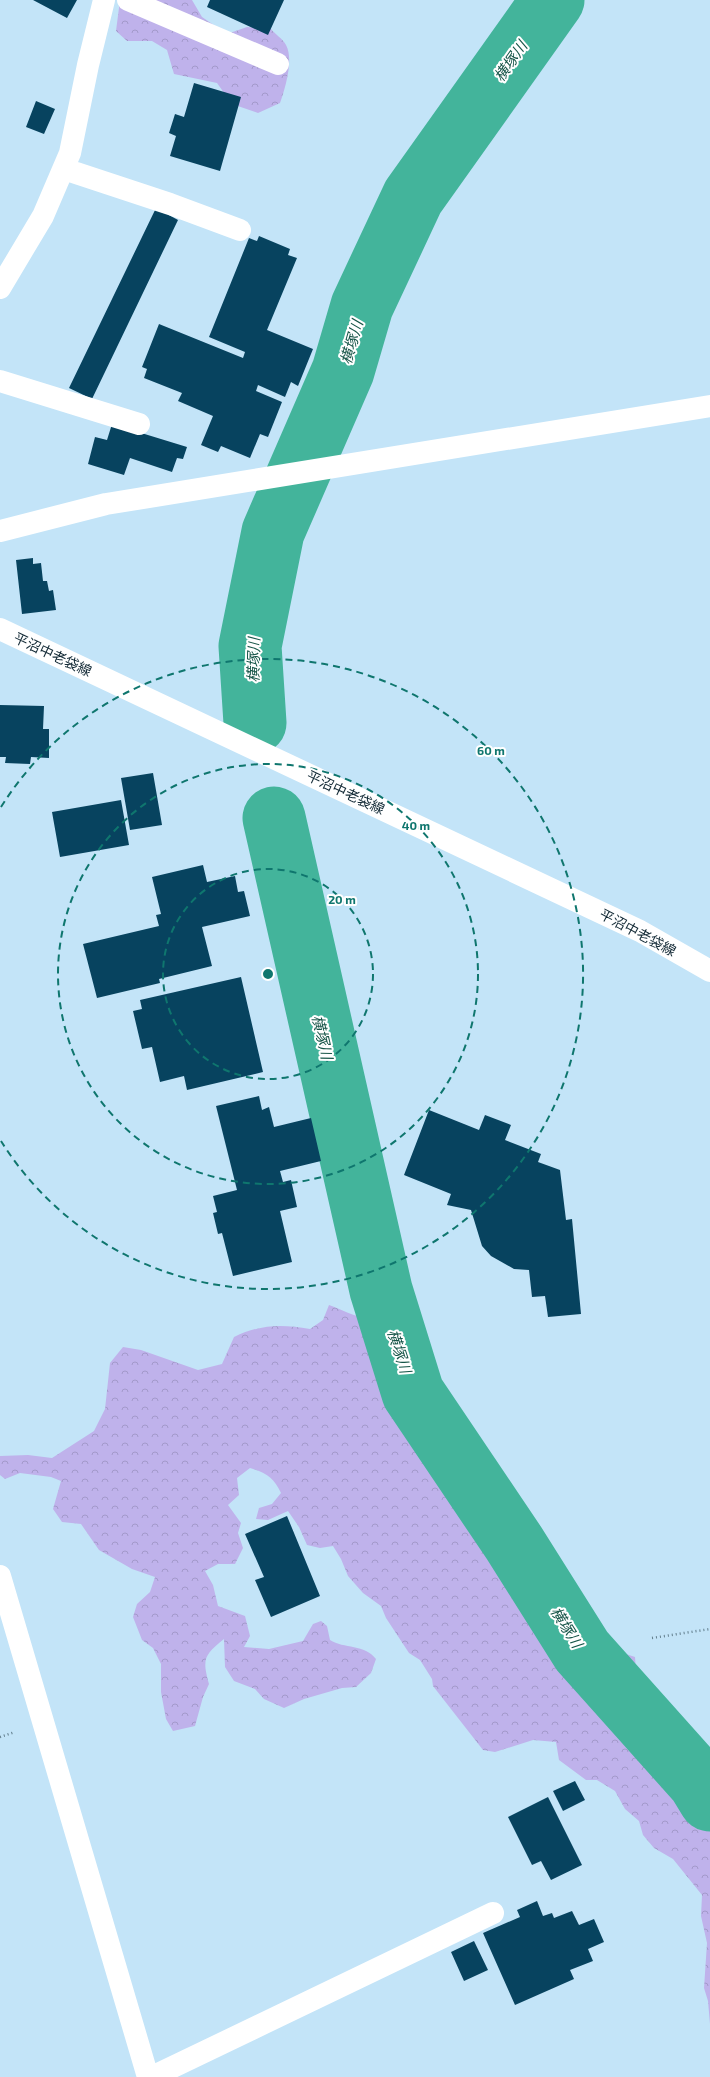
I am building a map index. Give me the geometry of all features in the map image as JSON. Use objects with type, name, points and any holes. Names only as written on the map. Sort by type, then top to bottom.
[{"type":"street","points":[[1,284],[43,216],[70,153],[88,65],[104,0]]},
{"type":"street","points":[[128,0],[278,64]]},
{"type":"street","points":[[64,169],[170,204],[240,230]]},
{"type":"street","points":[[0,381],[139,424]]},
{"type":"street","points":[[0,531],[106,504],[710,406]]},
{"type":"street","name":"平沼中老袋線","points":[[0,629],[640,931],[710,971]]},
{"type":"street","points":[[0,1576],[148,2077]]},
{"type":"street","points":[[152,2077],[493,1913]]},
{"type":"path","points":[[652,1638],[710,1629]]},
{"type":"green space","points":[[120,0],[192,0],[202,17],[227,34],[247,27],[271,29],[285,43],[289,58],[288,74],[280,103],[258,113],[232,104],[217,83],[174,74],[167,50],[152,41],[127,41],[116,31]]},
{"type":"green space","points":[[329,1305],[360,1317],[370,1317],[375,1309],[396,1314],[400,1326],[392,1345],[416,1351],[440,1393],[460,1440],[477,1456],[505,1488],[510,1507],[528,1530],[546,1544],[547,1571],[570,1592],[575,1618],[590,1637],[614,1650],[635,1657],[637,1683],[648,1709],[687,1740],[699,1757],[694,1790],[706,1809],[710,1808],[710,2024],[708,2001],[704,1988],[707,1943],[701,1916],[702,1895],[673,1859],[654,1848],[643,1835],[639,1821],[625,1809],[615,1791],[597,1780],[586,1780],[559,1760],[556,1742],[533,1740],[495,1752],[483,1750],[433,1686],[432,1679],[420,1660],[409,1653],[386,1618],[381,1606],[363,1593],[348,1576],[341,1559],[333,1546],[320,1548],[307,1545],[299,1527],[288,1511],[268,1520],[256,1519],[259,1508],[272,1504],[281,1493],[273,1480],[265,1474],[250,1468],[237,1478],[239,1495],[228,1505],[241,1523],[238,1533],[243,1548],[235,1564],[218,1564],[205,1571],[213,1585],[218,1606],[245,1616],[250,1636],[244,1647],[269,1649],[303,1641],[313,1624],[321,1621],[327,1626],[330,1640],[342,1645],[366,1651],[376,1659],[371,1673],[356,1687],[342,1688],[304,1699],[284,1708],[264,1699],[255,1689],[234,1681],[225,1667],[224,1639],[212,1649],[206,1658],[205,1663],[209,1684],[203,1697],[195,1726],[173,1731],[166,1719],[161,1692],[161,1664],[153,1648],[142,1640],[133,1617],[137,1604],[150,1592],[155,1577],[132,1569],[99,1550],[81,1524],[62,1522],[53,1509],[61,1481],[51,1477],[20,1473],[5,1479],[0,1475],[0,1456],[28,1455],[52,1458],[94,1431],[105,1409],[110,1363],[123,1347],[141,1350],[198,1370],[222,1364],[234,1337],[263,1327],[272,1326],[290,1326],[310,1329],[323,1320]]},
{"type":"building","points":[[33,0],[77,0],[67,18]]},
{"type":"building","points":[[210,0],[284,0],[268,35],[207,7]]},
{"type":"building","points":[[194,83],[241,97],[220,171],[170,156],[176,136],[169,133],[175,114],[184,117]]},
{"type":"building","points":[[36,101],[55,109],[44,134],[26,127]]},
{"type":"building","points":[[156,208],[178,220],[92,399],[69,388]]},
{"type":"building","points":[[259,236],[290,249],[288,255],[297,258],[267,330],[313,349],[298,386],[291,382],[285,397],[258,385],[256,391],[282,402],[268,437],[260,434],[250,458],[221,446],[218,452],[201,445],[213,416],[178,401],[182,393],[144,378],[147,369],[142,367],[159,324],[243,358],[245,352],[209,337],[249,238],[257,241]]},
{"type":"building","points":[[112,424],[187,447],[183,459],[177,458],[172,472],[130,458],[124,475],[88,464],[95,437],[107,440]]},
{"type":"building","points":[[33,558],[33,564],[41,563],[43,581],[47,581],[49,591],[53,590],[56,610],[22,614],[16,560]]},
{"type":"building","points":[[0,705],[44,706],[43,729],[49,729],[49,758],[31,757],[30,764],[5,763],[6,757],[0,757]]},
{"type":"building","points":[[153,773],[162,825],[130,830],[121,778]]},
{"type":"building","points":[[121,800],[129,845],[60,857],[52,812]]},
{"type":"building","points":[[203,865],[207,882],[235,876],[238,892],[244,891],[250,916],[202,927],[212,966],[159,979],[160,983],[97,998],[83,944],[159,926],[156,915],[161,914],[152,877]]},
{"type":"building","points":[[241,977],[263,1072],[187,1090],[184,1076],[160,1082],[152,1047],[142,1049],[133,1011],[142,1009],[140,1000]]},
{"type":"building","points":[[259,1096],[262,1110],[269,1107],[274,1127],[311,1118],[321,1161],[280,1171],[283,1182],[291,1180],[297,1207],[280,1211],[292,1262],[233,1276],[222,1233],[218,1234],[213,1213],[217,1212],[213,1196],[237,1190],[216,1106]]},
{"type":"building","points":[[429,1110],[479,1130],[485,1115],[511,1125],[505,1140],[541,1154],[538,1162],[560,1170],[566,1220],[572,1219],[581,1314],[548,1317],[545,1296],[532,1297],[529,1270],[514,1269],[491,1256],[482,1246],[471,1210],[447,1205],[451,1194],[404,1175]]},
{"type":"building","points":[[287,1516],[320,1596],[271,1617],[255,1580],[264,1577],[245,1534]]},
{"type":"building","points":[[575,1781],[585,1800],[563,1811],[553,1791]]},
{"type":"building","points":[[548,1797],[582,1865],[551,1880],[541,1861],[532,1865],[508,1817]]},
{"type":"building","points":[[537,1901],[543,1916],[552,1913],[554,1918],[572,1911],[579,1925],[594,1919],[604,1942],[588,1949],[593,1961],[570,1970],[574,1979],[515,2005],[483,1933],[520,1917],[517,1910]]},
{"type":"building","points":[[474,1941],[488,1970],[464,1981],[451,1952]]},
{"type":"waterway","name":"横塚川","points":[[255,723],[250,646],[273,532],[343,371],[362,306],[413,197],[553,0]]},
{"type":"waterway","name":"横塚川","points":[[274,818],[381,1290],[413,1393],[514,1543],[582,1651],[699,1782],[710,1800]]}]
